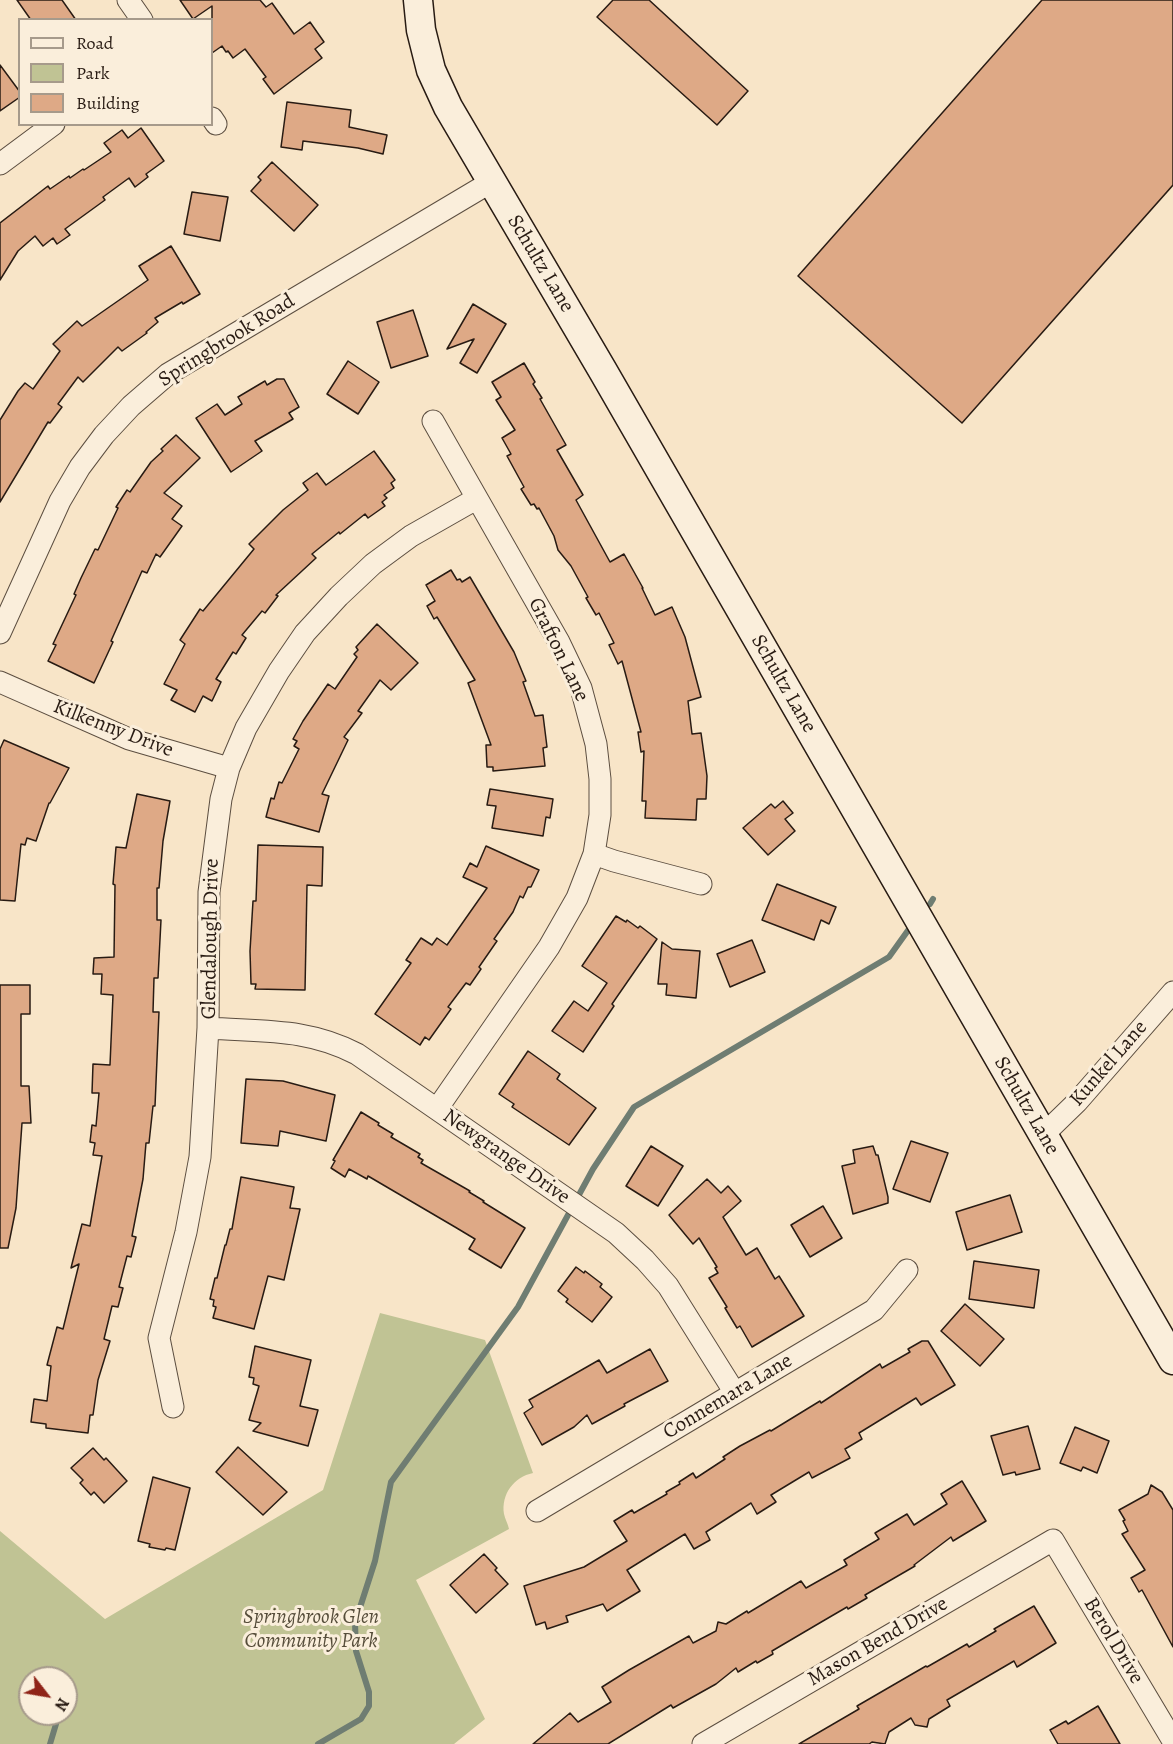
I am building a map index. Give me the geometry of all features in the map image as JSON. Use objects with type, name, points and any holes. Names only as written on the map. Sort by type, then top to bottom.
[{"type":"street","points":[[128,0],[141,18]]},
{"type":"street","name":"Schultz Lane","points":[[418,0],[421,30],[431,70],[448,107],[490,182],[598,362],[1173,1360]]},
{"type":"street","points":[[0,164],[51,126]]},
{"type":"street","name":"Springbrook Road","points":[[0,633],[60,501],[80,466],[130,406],[168,374],[490,182]]},
{"type":"street","name":"Grafton Lane","points":[[433,421],[559,642],[581,688],[596,744],[600,779],[600,815],[594,854],[577,898],[549,947],[437,1109]]},
{"type":"street","name":"Glendalough Drive","points":[[173,1407],[159,1338],[186,1232],[200,1157],[208,1028],[208,892],[220,799],[229,768],[246,728],[279,671],[305,633],[373,564],[411,536],[476,498]]},
{"type":"street","name":"Kilkenny Drive","points":[[0,682],[129,739],[229,768]]},
{"type":"street","points":[[594,854],[701,884]]},
{"type":"street","name":"Kunkel Lane","points":[[1043,1135],[1077,1102],[1173,992]]},
{"type":"street","name":"Newgrange Drive","points":[[208,1028],[294,1033],[338,1044],[357,1054],[550,1186],[616,1233],[645,1260],[668,1286],[735,1393]]},
{"type":"street","name":"Connemara Lane","points":[[537,1512],[874,1310],[907,1270]]},
{"type":"street","name":"Berol Drive","points":[[1053,1540],[1173,1741]]},
{"type":"street","name":"Mason Bend Drive","points":[[703,1744],[1053,1540]]},
{"type":"green space","name":"Springbrook Glen Community Park","points":[[380,1313],[485,1340],[533,1473],[520,1478],[507,1493],[504,1514],[509,1529],[416,1580],[485,1719],[454,1744],[0,1744],[0,1531],[105,1619],[323,1490]]},
{"type":"building","points":[[17,0],[62,0],[75,18],[30,18]]},
{"type":"building","points":[[180,0],[260,0],[266,7],[272,3],[294,34],[310,22],[324,42],[315,49],[322,58],[274,94],[263,79],[266,77],[245,49],[233,58],[222,46],[213,52],[212,6],[192,18]]},
{"type":"building","points":[[613,0],[649,0],[748,91],[717,125],[597,17]]},
{"type":"building","points":[[1042,0],[1173,0],[1173,185],[962,423],[798,276]]},
{"type":"building","points":[[0,65],[18,89],[18,98],[0,111]]},
{"type":"building","points":[[287,102],[351,110],[349,127],[387,135],[383,154],[358,148],[303,141],[302,150],[281,147]]},
{"type":"building","points":[[141,128],[164,161],[146,174],[148,177],[135,187],[129,178],[103,197],[105,200],[65,229],[70,235],[57,244],[53,238],[43,246],[35,236],[18,251],[0,280],[0,223],[48,186],[50,189],[111,152],[104,143],[122,130],[128,138]]},
{"type":"building","points":[[272,162],[318,205],[294,231],[251,191],[261,180],[258,177]]},
{"type":"building","points":[[192,192],[228,197],[220,241],[184,234]]},
{"type":"building","points":[[171,246],[200,294],[155,318],[158,322],[147,333],[122,351],[118,347],[83,382],[78,377],[58,404],[62,407],[50,423],[48,422],[0,502],[0,420],[18,391],[25,383],[33,389],[60,351],[53,344],[77,321],[82,326],[148,280],[139,266]]},
{"type":"building","points":[[473,304],[506,324],[477,373],[460,363],[474,339],[447,349]]},
{"type":"building","points":[[413,310],[428,356],[391,368],[377,322]]},
{"type":"building","points":[[348,361],[379,382],[358,414],[327,394]]},
{"type":"building","points":[[524,363],[535,382],[533,384],[542,398],[540,399],[566,445],[557,450],[583,495],[576,500],[610,562],[624,554],[655,615],[672,607],[685,637],[701,697],[688,701],[692,734],[701,733],[707,776],[706,799],[697,799],[696,820],[645,818],[646,801],[642,801],[644,751],[641,752],[638,732],[641,732],[622,661],[618,664],[609,645],[614,643],[599,613],[596,615],[571,566],[558,550],[554,536],[539,508],[537,509],[534,504],[531,505],[521,489],[524,487],[507,456],[511,454],[502,438],[515,430],[496,400],[501,397],[492,382]]},
{"type":"building","points":[[277,379],[284,379],[299,407],[289,413],[293,419],[255,441],[262,451],[231,472],[196,418],[217,404],[225,415],[242,404],[238,397],[265,381],[267,385]]},
{"type":"building","points":[[176,435],[200,458],[164,493],[182,506],[172,519],[182,526],[160,557],[156,554],[147,573],[142,571],[94,683],[48,661],[56,645],[53,644],[76,595],[74,594],[81,578],[95,549],[98,550],[118,508],[116,507],[127,490],[130,492],[151,462],[163,451],[161,449]]},
{"type":"building","points":[[374,451],[395,480],[391,483],[394,488],[384,495],[387,498],[382,502],[385,506],[368,518],[365,514],[312,554],[316,558],[276,595],[278,596],[265,613],[262,611],[242,635],[246,638],[236,654],[233,652],[216,679],[221,682],[212,701],[203,696],[195,712],[171,700],[177,690],[164,684],[185,644],[180,640],[200,609],[203,611],[254,549],[249,544],[283,510],[308,490],[303,483],[317,473],[326,485]]},
{"type":"building","points":[[451,570],[457,580],[460,579],[462,582],[470,577],[514,652],[526,681],[523,682],[535,716],[543,715],[547,747],[543,748],[545,766],[493,771],[493,767],[487,767],[486,745],[491,745],[468,683],[475,680],[437,617],[434,619],[427,606],[435,601],[426,585]]},
{"type":"building","points":[[377,624],[418,663],[391,690],[380,680],[358,711],[362,713],[344,737],[348,740],[322,794],[329,796],[319,832],[266,817],[271,798],[274,799],[279,782],[282,783],[299,749],[294,746],[297,741],[293,739],[303,721],[328,684],[335,689],[357,657],[354,654],[358,650],[356,647]]},
{"type":"building","points":[[4,740],[69,768],[49,803],[36,841],[27,838],[25,845],[21,844],[15,901],[0,900],[0,749]]},
{"type":"building","points":[[490,789],[553,799],[550,818],[546,817],[543,836],[492,828],[496,806],[487,805]]},
{"type":"building","points":[[137,794],[170,801],[163,841],[159,888],[157,888],[157,920],[161,920],[158,978],[154,978],[153,1012],[159,1012],[155,1106],[153,1106],[149,1143],[146,1143],[143,1179],[132,1236],[136,1237],[131,1257],[127,1256],[119,1287],[123,1288],[118,1307],[112,1306],[104,1339],[110,1341],[98,1380],[88,1433],[46,1428],[46,1424],[31,1422],[34,1399],[47,1401],[51,1366],[47,1365],[57,1327],[63,1329],[79,1264],[71,1268],[82,1224],[90,1226],[102,1156],[93,1155],[95,1143],[90,1142],[92,1125],[96,1126],[99,1093],[92,1093],[93,1064],[110,1065],[113,995],[101,994],[102,974],[93,974],[94,958],[114,957],[115,885],[113,884],[116,847],[126,848]]},
{"type":"building","points":[[783,801],[793,813],[785,819],[795,831],[768,855],[743,828],[771,804],[775,808]]},
{"type":"building","points":[[258,845],[323,847],[322,886],[307,885],[305,990],[255,989],[256,984],[251,984],[250,951],[253,901],[256,901]]},
{"type":"building","points":[[486,846],[539,870],[531,887],[528,887],[523,898],[520,896],[513,912],[494,939],[497,941],[479,967],[481,969],[470,985],[466,983],[448,1007],[451,1009],[429,1040],[425,1037],[420,1045],[375,1014],[411,963],[406,960],[421,938],[432,945],[437,938],[447,945],[487,888],[463,877],[470,863],[477,867]]},
{"type":"building","points":[[777,884],[836,907],[829,924],[821,920],[814,940],[762,920]]},
{"type":"building","points":[[616,916],[638,928],[640,926],[657,939],[612,1004],[614,1006],[583,1052],[552,1031],[574,1001],[588,1011],[607,983],[582,966]]},
{"type":"building","points":[[752,940],[765,972],[730,987],[717,954]]},
{"type":"building","points":[[662,942],[672,949],[700,951],[696,998],[666,995],[667,984],[658,984]]},
{"type":"building","points":[[0,985],[30,985],[30,1014],[21,1014],[21,1086],[29,1086],[31,1123],[22,1123],[16,1208],[8,1248],[0,1248]]},
{"type":"building","points":[[528,1051],[560,1074],[557,1079],[596,1108],[569,1145],[512,1107],[514,1104],[499,1094]]},
{"type":"building","points":[[246,1079],[283,1081],[335,1095],[326,1141],[280,1131],[278,1146],[241,1143]]},
{"type":"building","points":[[361,1112],[393,1134],[391,1137],[420,1154],[418,1157],[423,1160],[421,1163],[470,1191],[483,1202],[525,1228],[501,1268],[469,1249],[475,1239],[455,1227],[368,1176],[367,1179],[349,1169],[345,1177],[331,1168],[335,1161],[333,1160]]},
{"type":"building","points":[[911,1141],[948,1153],[930,1202],[893,1189]]},
{"type":"building","points":[[651,1146],[683,1166],[658,1206],[626,1186]]},
{"type":"building","points":[[873,1146],[878,1155],[888,1203],[853,1214],[842,1166],[855,1163],[853,1150]]},
{"type":"building","points":[[241,1177],[294,1187],[290,1208],[300,1209],[284,1280],[268,1276],[254,1329],[213,1318],[216,1307],[213,1306],[214,1300],[210,1299],[230,1229],[232,1229]]},
{"type":"building","points":[[707,1179],[721,1193],[728,1186],[741,1201],[723,1217],[746,1255],[757,1248],[775,1279],[779,1276],[804,1316],[752,1347],[740,1326],[737,1328],[709,1278],[718,1273],[715,1268],[717,1267],[699,1238],[693,1244],[669,1215]]},
{"type":"building","points":[[1010,1195],[1022,1232],[967,1250],[956,1212]]},
{"type":"building","points":[[823,1206],[842,1238],[810,1257],[791,1225]]},
{"type":"building","points":[[974,1261],[1039,1270],[1034,1308],[969,1299]]},
{"type":"building","points":[[576,1267],[602,1284],[600,1287],[612,1297],[592,1322],[566,1302],[568,1299],[558,1291]]},
{"type":"building","points":[[965,1304],[1004,1339],[980,1366],[941,1331]]},
{"type":"building","points":[[922,1341],[928,1341],[955,1385],[921,1405],[916,1398],[859,1433],[862,1439],[845,1449],[850,1458],[812,1478],[809,1472],[771,1495],[776,1502],[757,1514],[751,1503],[706,1532],[710,1540],[694,1549],[685,1534],[627,1570],[640,1591],[607,1611],[603,1604],[566,1616],[568,1622],[547,1629],[545,1622],[536,1625],[524,1586],[584,1567],[627,1541],[614,1521],[632,1510],[634,1513],[667,1494],[666,1492],[693,1473],[696,1478],[740,1446],[771,1431],[820,1401],[821,1403],[880,1364],[882,1368],[910,1352],[908,1349]]},
{"type":"building","points":[[255,1346],[311,1360],[300,1406],[318,1410],[308,1446],[253,1431],[261,1423],[249,1420],[259,1386],[253,1384],[254,1378],[249,1377]]},
{"type":"building","points":[[650,1349],[668,1381],[592,1424],[587,1415],[574,1427],[542,1445],[524,1413],[533,1407],[529,1400],[599,1360],[607,1373]]},
{"type":"building","points":[[1028,1426],[1040,1469],[1016,1475],[1015,1472],[1003,1475],[991,1436]]},
{"type":"building","points":[[1075,1427],[1109,1441],[1097,1473],[1083,1467],[1081,1471],[1060,1463]]},
{"type":"building","points":[[238,1447],[287,1492],[263,1515],[216,1472]]},
{"type":"building","points":[[93,1448],[104,1460],[106,1458],[127,1481],[104,1503],[94,1492],[91,1495],[80,1483],[83,1480],[71,1468]]},
{"type":"building","points":[[153,1477],[190,1488],[175,1550],[149,1547],[150,1544],[138,1541]]},
{"type":"building","points":[[962,1481],[986,1521],[953,1541],[951,1537],[915,1566],[865,1595],[867,1598],[848,1609],[847,1607],[772,1651],[773,1654],[757,1663],[756,1661],[738,1672],[736,1668],[716,1684],[673,1708],[671,1705],[608,1744],[533,1744],[570,1713],[578,1722],[611,1702],[602,1687],[629,1670],[689,1636],[693,1643],[716,1631],[718,1622],[726,1624],[801,1581],[806,1588],[847,1565],[844,1560],[879,1539],[875,1533],[907,1514],[914,1525],[947,1504],[941,1494]]},
{"type":"building","points":[[1151,1485],[1162,1492],[1173,1510],[1173,1647],[1142,1590],[1139,1592],[1131,1578],[1145,1570],[1122,1534],[1128,1531],[1119,1510],[1148,1494]]},
{"type":"building","points":[[484,1554],[508,1584],[476,1613],[450,1585]]},
{"type":"building","points":[[1034,1606],[1056,1643],[1017,1667],[1014,1661],[947,1700],[950,1706],[929,1719],[927,1727],[915,1725],[911,1718],[889,1732],[885,1744],[872,1742],[869,1744],[799,1744],[859,1709],[857,1706],[967,1644],[969,1647],[996,1631],[994,1629]]},
{"type":"building","points":[[1098,1706],[1120,1744],[1058,1744],[1050,1730],[1066,1721],[1068,1724]]},
{"type":"waterway","points":[[930,904],[933,899]]},
{"type":"waterway","points":[[318,1744],[361,1719],[369,1706],[369,1692],[356,1651],[355,1623],[375,1561],[391,1482],[518,1307],[593,1169],[634,1107],[889,957],[909,929]]},
{"type":"waterway","points":[[50,1744],[55,1726]]}]
